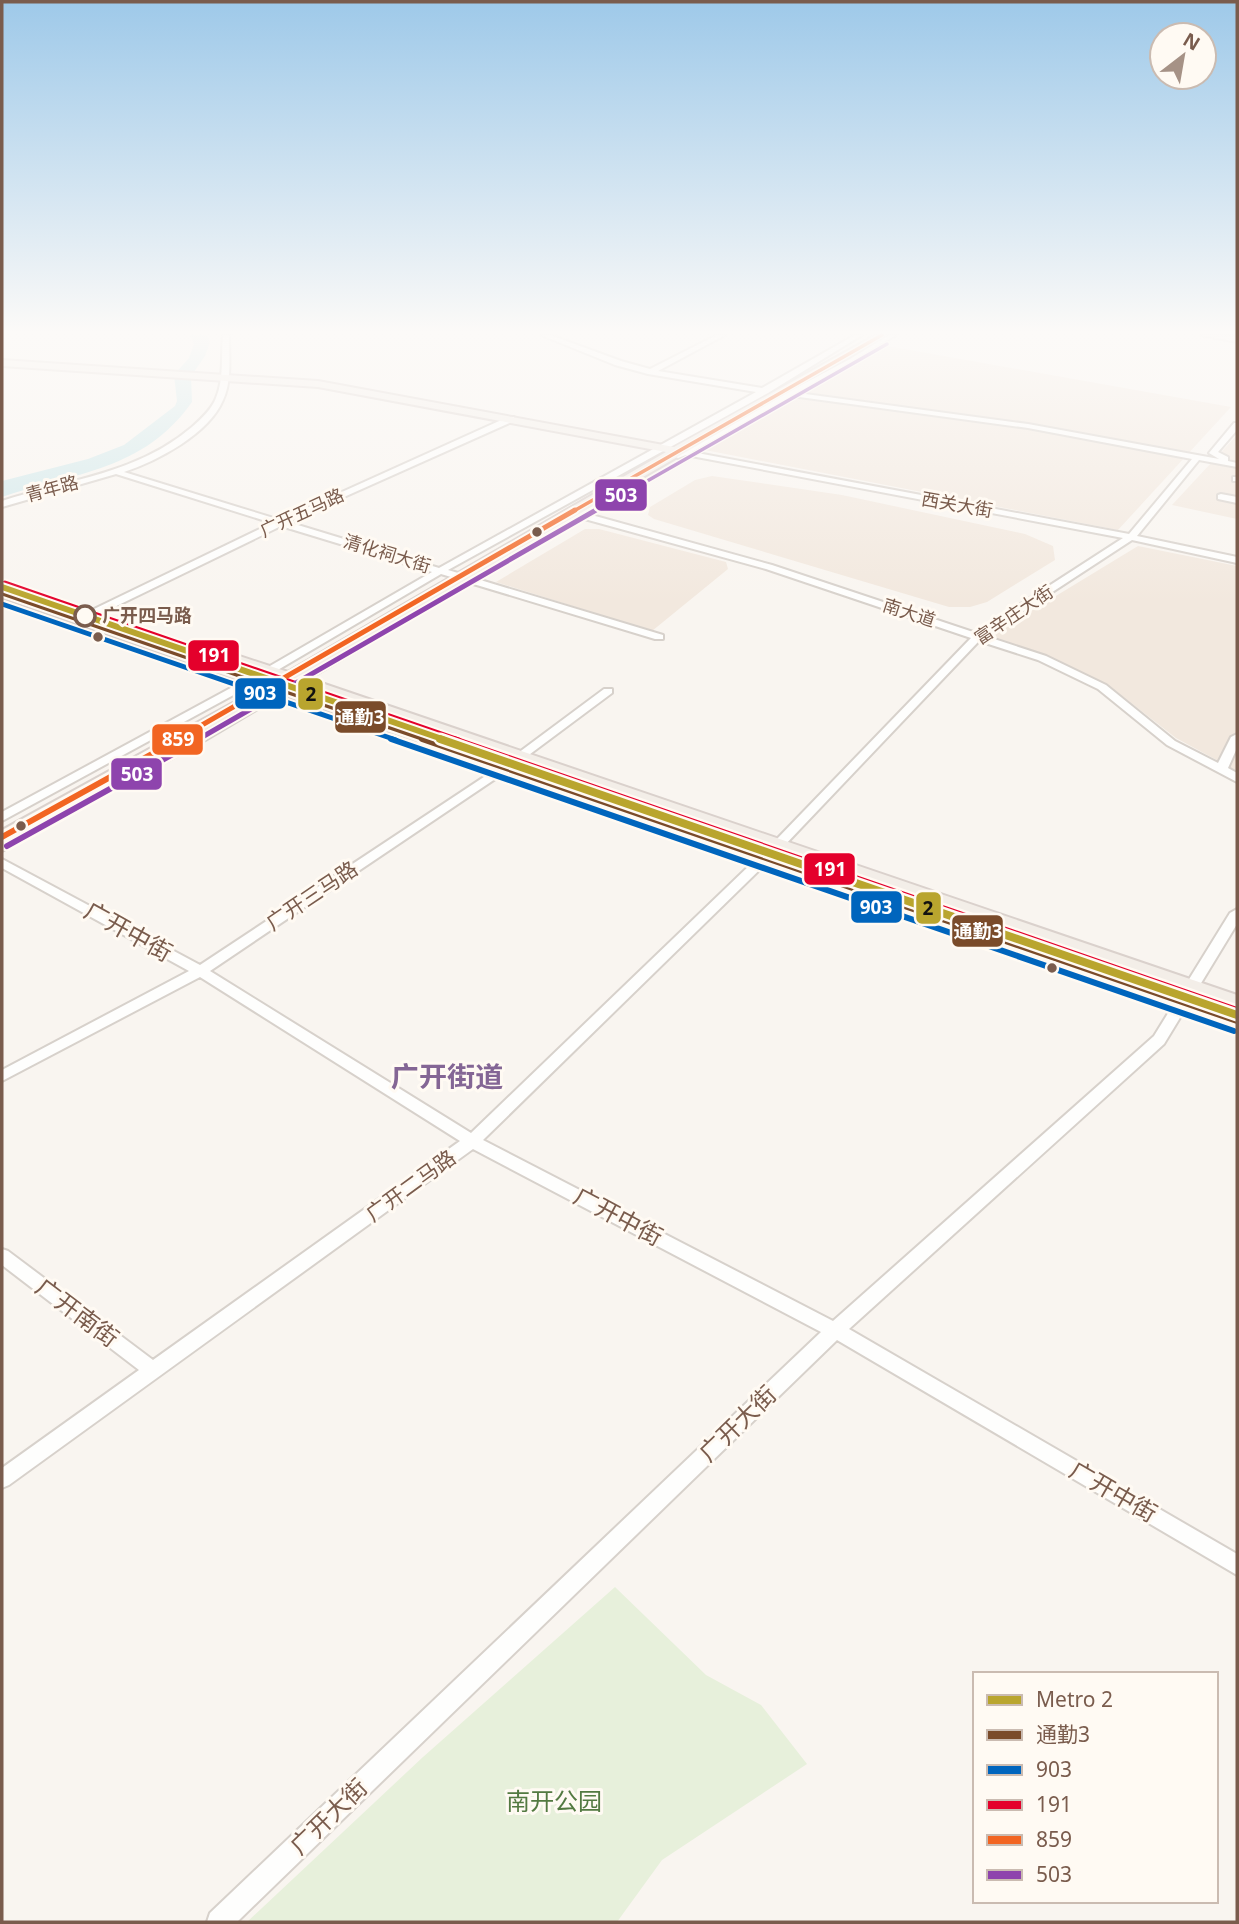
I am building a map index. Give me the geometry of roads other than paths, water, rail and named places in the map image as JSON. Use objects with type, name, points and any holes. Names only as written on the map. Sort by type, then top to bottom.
[{"type":"main road","points":[[541,425],[671,450]]},
{"type":"main road","points":[[2,837],[718,425]]},
{"type":"main road","points":[[2,581],[96,612],[513,762],[765,857],[1189,994],[1237,1002]]},
{"type":"main road","points":[[2,593],[277,679]]},
{"type":"main road","points":[[2,826],[277,679]]},
{"type":"main road","points":[[513,762],[779,844],[1189,994],[1237,1021]]},
{"type":"street","name":"青年路","points":[[2,502],[117,471],[160,454],[190,434],[198,425]]},
{"type":"street","name":"广开五马路","points":[[96,612],[282,522],[498,425]]},
{"type":"street","points":[[671,450],[717,425]]},
{"type":"street","points":[[671,450],[717,425]]},
{"type":"street","points":[[1020,425],[1237,464]]},
{"type":"street","points":[[1237,425],[1213,453],[1237,464]]},
{"type":"street","name":"西关大街","points":[[671,450],[1130,537],[1237,560]]},
{"type":"street","name":"富辛庄大街","points":[[779,844],[978,636],[1130,537],[1198,457]]},
{"type":"street","name":"清化祠大街","points":[[117,471],[659,637]]},
{"type":"street","points":[[1221,497],[1237,500]]},
{"type":"street","name":"南大道","points":[[567,511],[769,567],[1042,658],[1102,687],[1171,743],[1237,778]]},
{"type":"street","points":[[2,817],[277,679],[456,575]]},
{"type":"street","points":[[2,847],[198,740],[277,679]]},
{"type":"street","name":"广开三马路","points":[[2,1076],[200,971],[513,762],[608,691]]},
{"type":"street","points":[[1221,770],[1237,737]]},
{"type":"street","name":"广开二马路","points":[[2,1479],[472,1141],[779,844]]},
{"type":"street","name":"广开中街","points":[[2,863],[200,971],[472,1141],[835,1331],[1237,1565]]},
{"type":"street","name":"广开大街","points":[[219,1922],[835,1331],[1159,1040],[1237,913]]},
{"type":"street","name":"广开南街","points":[[2,1256],[153,1370]]},
{"type":"water","points":[[150,425],[173,425],[130,456],[82,474],[2,497],[2,481],[88,459],[124,445]]},
{"type":"metro line","name":"2","points":[[2,587],[1237,1015]]},
{"type":"place","name":"广开四马路","points":[[85,616]]},
{"type":"district","name":"广开街道","points":[[447,1077]]},
{"type":"park label","name":"南开公园","points":[[554,1802]]}]
